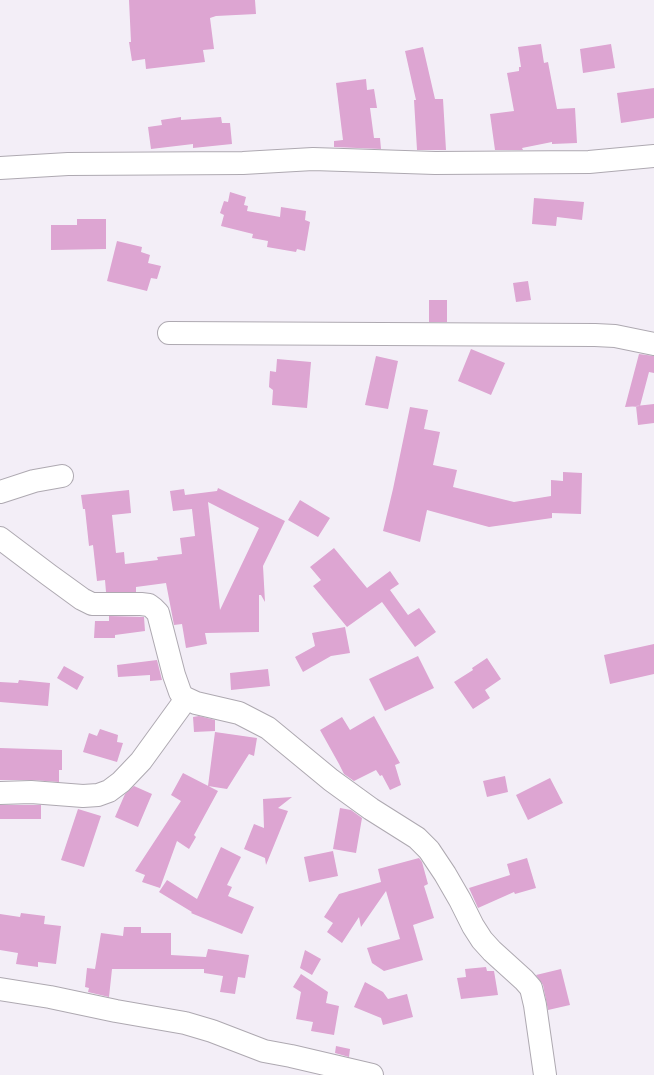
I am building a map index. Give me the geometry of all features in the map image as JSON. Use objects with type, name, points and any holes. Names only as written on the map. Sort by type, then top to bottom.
[{"type":"street","points":[[0,168],[68,164],[243,163],[313,159],[435,163],[589,162],[654,156]]},
{"type":"street","points":[[168,333],[594,335],[615,336],[654,344]]},
{"type":"street","points":[[0,492],[34,481],[62,476]]},
{"type":"street","points":[[0,538],[82,599],[92,604],[141,604],[149,605],[154,608],[158,613],[177,685],[182,695],[186,699],[196,703],[239,713],[268,728],[331,780],[371,809],[412,835],[429,850],[445,874],[482,940],[531,988],[535,1005],[545,1075]]},
{"type":"street","points":[[0,793],[31,792],[84,796],[98,795],[109,791],[121,782],[141,761],[186,699]]},
{"type":"street","points":[[0,989],[185,1023],[212,1031],[264,1051],[372,1075]]},
{"type":"building","points":[[129,0],[255,0],[256,14],[216,16],[210,18],[214,49],[203,50],[205,62],[146,69],[145,59],[132,61],[129,42],[131,42]]},
{"type":"building","points":[[541,44],[544,63],[548,62],[557,109],[575,108],[577,143],[552,144],[552,142],[522,148],[523,150],[495,150],[490,114],[514,111],[507,73],[519,71],[519,67],[521,67],[518,47]]},
{"type":"building","points":[[611,44],[615,68],[583,73],[580,49]]},
{"type":"building","points":[[423,47],[435,99],[443,99],[446,150],[417,150],[414,100],[416,100],[405,51]]},
{"type":"building","points":[[366,79],[367,90],[374,89],[377,108],[370,108],[374,138],[380,138],[381,149],[334,147],[334,141],[343,140],[336,83]]},
{"type":"building","points":[[654,88],[654,118],[621,123],[617,93]]},
{"type":"building","points":[[181,117],[181,120],[221,117],[222,123],[230,123],[232,144],[193,148],[193,144],[151,149],[148,127],[162,125],[161,120]]},
{"type":"building","points":[[230,192],[246,197],[244,205],[248,206],[247,211],[280,217],[281,207],[306,211],[305,220],[310,222],[305,251],[297,249],[296,252],[267,247],[268,241],[252,238],[253,234],[221,226],[224,215],[220,213],[224,201],[228,202]]},
{"type":"building","points":[[534,198],[584,202],[582,220],[557,217],[556,226],[532,224]]},
{"type":"building","points":[[77,219],[106,219],[106,249],[51,250],[51,225],[77,225]]},
{"type":"building","points":[[117,241],[142,247],[141,252],[150,255],[148,263],[161,266],[157,279],[151,278],[147,291],[107,281]]},
{"type":"building","points":[[528,281],[531,300],[516,302],[513,283]]},
{"type":"building","points":[[429,300],[447,300],[447,322],[429,322]]},
{"type":"building","points":[[471,349],[505,363],[491,395],[458,381]]},
{"type":"building","points":[[639,354],[654,356],[654,373],[649,372],[640,406],[625,407]]},
{"type":"building","points":[[376,356],[398,361],[388,409],[365,405]]},
{"type":"building","points":[[277,359],[311,362],[307,408],[272,405],[273,390],[269,387],[270,371],[276,372]]},
{"type":"building","points":[[654,404],[654,423],[638,425],[636,406]]},
{"type":"building","points":[[410,407],[428,410],[424,429],[440,432],[433,465],[457,470],[453,487],[514,502],[551,496],[551,480],[563,481],[563,472],[582,473],[581,514],[552,513],[552,518],[489,527],[427,510],[420,542],[383,531]]},
{"type":"building","points":[[218,488],[285,521],[263,566],[265,602],[261,595],[259,595],[259,632],[205,633],[207,644],[186,648],[182,624],[174,625],[166,583],[136,587],[136,592],[106,592],[105,580],[97,581],[93,545],[89,546],[85,509],[83,509],[81,495],[129,490],[131,513],[112,515],[116,553],[124,552],[125,564],[158,560],[157,557],[182,554],[180,538],[195,536],[192,509],[173,511],[170,491],[184,489],[185,495],[217,491]],"holes":[[[208,502],[259,528],[220,610]]]},
{"type":"building","points":[[300,500],[330,518],[318,537],[288,520]]},
{"type":"building","points":[[334,548],[367,588],[390,571],[399,584],[390,590],[408,615],[419,608],[436,632],[415,647],[382,602],[347,627],[313,586],[321,580],[310,567]]},
{"type":"building","points":[[109,616],[144,617],[145,631],[115,635],[115,638],[94,638],[95,621],[109,621]]},
{"type":"building","points":[[345,627],[350,653],[331,656],[303,672],[295,657],[315,646],[312,633]]},
{"type":"building","points":[[654,644],[654,674],[610,684],[604,655]]},
{"type":"building","points":[[418,656],[434,688],[385,711],[369,679]]},
{"type":"building","points":[[487,658],[501,679],[485,690],[490,698],[473,709],[454,682],[473,670],[472,668]]},
{"type":"building","points":[[157,660],[162,680],[150,681],[150,675],[118,677],[117,665]]},
{"type":"building","points":[[64,666],[84,677],[77,690],[57,678]]},
{"type":"building","points":[[268,669],[270,686],[231,690],[230,673]]},
{"type":"building","points":[[19,680],[50,683],[48,706],[0,702],[0,682],[18,683]]},
{"type":"building","points":[[199,716],[215,720],[215,731],[194,732],[193,717]]},
{"type":"building","points":[[374,716],[400,763],[395,765],[401,785],[390,790],[382,775],[380,776],[376,770],[354,781],[344,774],[320,730],[342,717],[350,730]]},
{"type":"building","points":[[100,729],[118,735],[117,742],[123,743],[117,762],[83,752],[89,733],[97,736]]},
{"type":"building","points":[[215,732],[257,738],[254,756],[249,754],[227,789],[208,786]]},
{"type":"building","points":[[0,748],[62,750],[62,770],[59,770],[59,782],[0,780]]},
{"type":"building","points":[[183,773],[218,791],[194,835],[196,837],[189,849],[177,841],[160,888],[142,882],[145,875],[135,871],[181,801],[171,795]]},
{"type":"building","points":[[505,776],[508,792],[487,797],[483,781]]},
{"type":"building","points":[[550,778],[563,803],[528,820],[516,795]]},
{"type":"building","points":[[134,786],[152,794],[138,827],[115,817],[125,794]]},
{"type":"building","points":[[292,797],[278,808],[288,811],[266,865],[265,858],[244,849],[254,824],[264,828],[263,799]]},
{"type":"building","points":[[0,805],[41,805],[41,819],[0,819]]},
{"type":"building","points":[[340,808],[351,810],[362,818],[356,853],[333,849]]},
{"type":"building","points":[[78,809],[101,816],[84,867],[61,860]]},
{"type":"building","points":[[221,847],[241,857],[227,885],[232,887],[228,896],[254,907],[242,934],[191,913],[192,912],[159,892],[167,880],[197,899]]},
{"type":"building","points":[[333,851],[338,876],[309,882],[304,857]]},
{"type":"building","points":[[419,858],[422,862],[428,884],[424,886],[434,918],[413,925],[423,960],[384,971],[372,963],[367,948],[400,939],[386,891],[361,927],[359,917],[342,943],[327,932],[333,923],[324,917],[339,894],[381,882],[378,869]]},
{"type":"building","points":[[527,858],[536,888],[515,894],[514,892],[478,908],[469,888],[510,875],[507,864]]},
{"type":"building","points":[[21,913],[45,916],[44,924],[61,926],[56,964],[38,962],[38,967],[16,964],[18,953],[0,950],[0,914],[20,917]]},
{"type":"building","points":[[124,927],[141,927],[141,933],[171,933],[171,955],[206,957],[208,949],[249,955],[245,978],[238,977],[235,994],[220,992],[223,976],[204,973],[204,969],[112,969],[109,997],[88,992],[89,988],[85,987],[87,968],[95,969],[101,933],[123,936]]},
{"type":"building","points":[[305,950],[321,959],[312,975],[300,968]]},
{"type":"building","points":[[486,967],[487,971],[494,971],[498,995],[461,999],[457,978],[466,977],[465,969]]},
{"type":"building","points":[[561,969],[570,1005],[548,1010],[543,985],[536,975]]},
{"type":"building","points":[[301,974],[328,992],[326,1003],[339,1006],[334,1035],[311,1031],[313,1022],[296,1019],[301,992],[293,987]]},
{"type":"building","points":[[365,982],[383,992],[388,999],[407,994],[413,1017],[383,1025],[381,1018],[354,1007]]},
{"type":"building","points":[[336,1046],[350,1049],[349,1057],[335,1053]]}]
